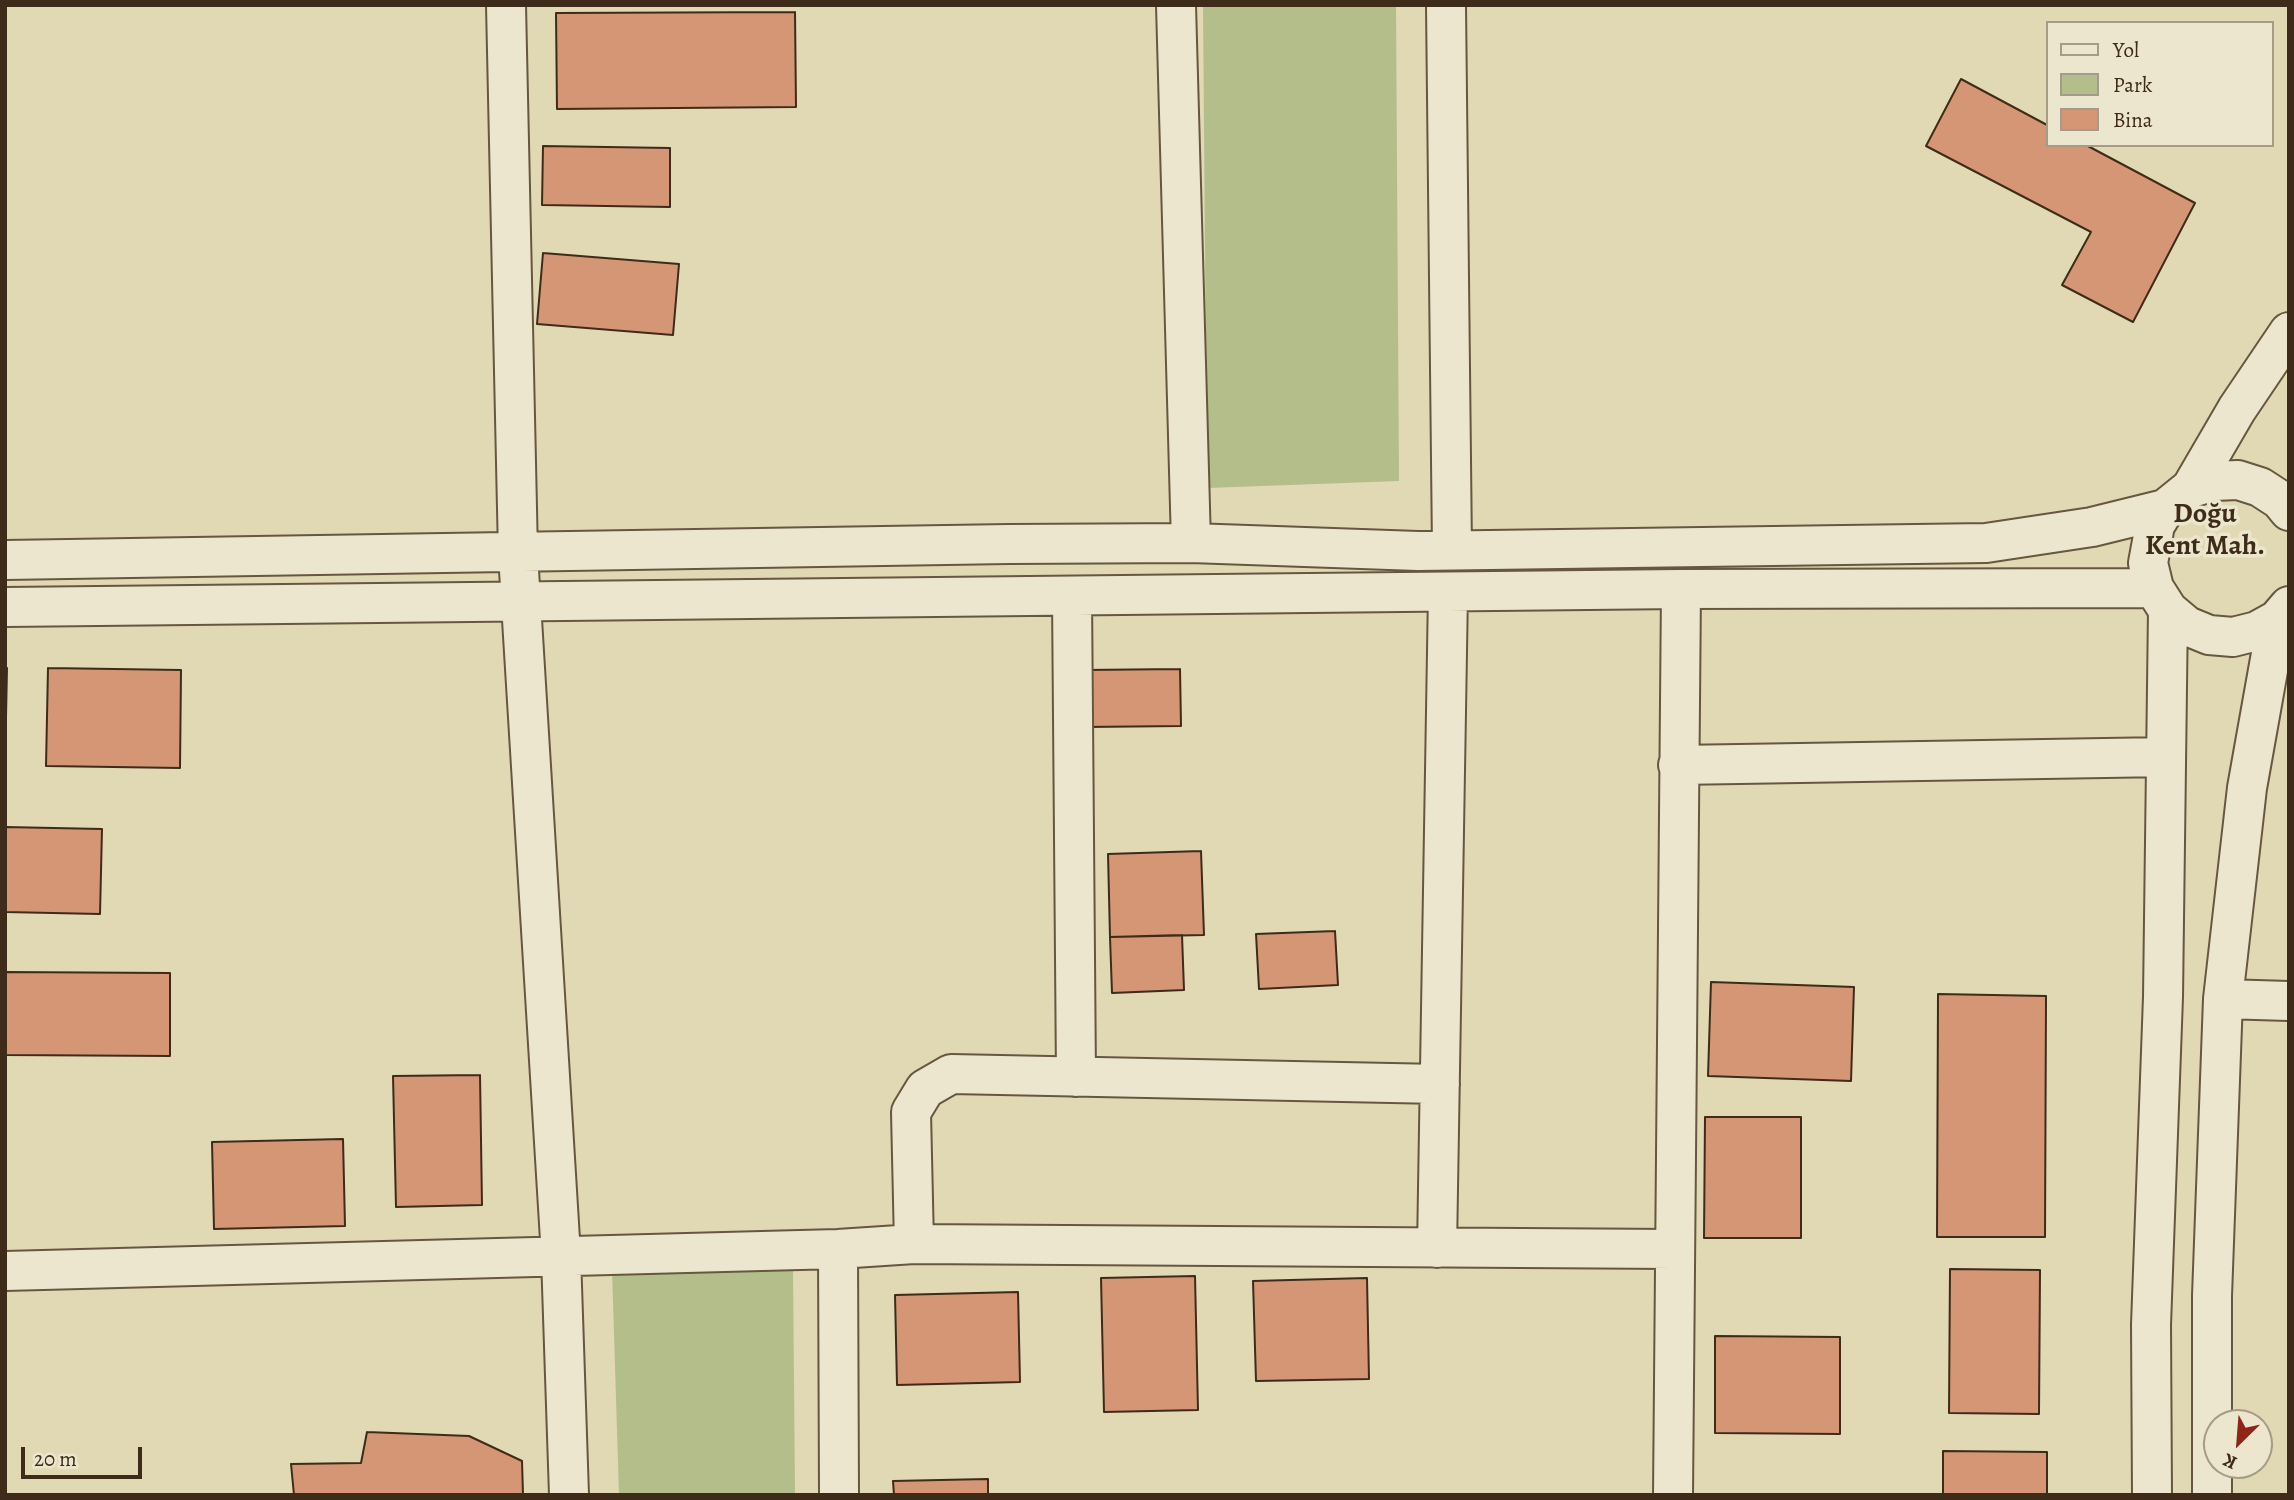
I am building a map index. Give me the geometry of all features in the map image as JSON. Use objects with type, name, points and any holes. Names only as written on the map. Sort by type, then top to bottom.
[{"type":"street","points":[[506,5],[518,554],[561,1256],[569,1495]]},
{"type":"street","points":[[1176,5],[1191,543]]},
{"type":"street","points":[[1446,5],[1452,550]]},
{"type":"street","points":[[2152,1495],[2151,1325],[2163,996],[2166,757],[2161,599],[2148,563],[2149,544],[2289,332]]},
{"type":"street","points":[[5,560],[1191,543],[1452,550],[1986,543],[2092,527],[2178,498],[2214,481],[2238,480],[2260,487],[2280,500],[2289,511]]},
{"type":"street","points":[[1673,1495],[1673,1249],[1681,589]]},
{"type":"street","points":[[5,607],[1681,589],[2161,599],[2187,626],[2209,635],[2233,637],[2257,631],[2283,613]]},
{"type":"street","points":[[1437,1248],[1448,592]]},
{"type":"street","points":[[1072,596],[1076,1077]]},
{"type":"street","points":[[2212,1495],[2212,1296],[2223,999],[2247,788],[2283,613]]},
{"type":"street","points":[[1678,765],[2166,757]]},
{"type":"street","points":[[2223,999],[2289,1001]]},
{"type":"street","points":[[914,1244],[912,1112],[925,1088],[951,1074],[1440,1084]]},
{"type":"street","points":[[5,1271],[838,1249],[914,1244],[1673,1249]]},
{"type":"street","points":[[838,1249],[839,1495]]},
{"type":"green space","points":[[1203,5],[1396,5],[1399,481],[1207,488]]},
{"type":"green space","points":[[612,1269],[793,1271],[795,1495],[619,1495]]},
{"type":"building","points":[[795,12],[796,107],[557,109],[556,13]]},
{"type":"building","points":[[1961,79],[2046,124],[2046,147],[2090,147],[2195,203],[2133,322],[2062,285],[2091,232],[1926,146]]},
{"type":"building","points":[[543,146],[670,148],[670,207],[542,205]]},
{"type":"building","points":[[543,253],[679,264],[673,335],[537,324]]},
{"type":"building","points":[[5,668],[7,668],[5,766]]},
{"type":"building","points":[[48,668],[181,670],[180,768],[46,766]]},
{"type":"building","points":[[1180,669],[1181,726],[1085,727],[1085,670]]},
{"type":"building","points":[[5,827],[102,829],[100,914],[5,912]]},
{"type":"building","points":[[1201,851],[1204,935],[1110,937],[1108,854]]},
{"type":"building","points":[[1335,931],[1338,985],[1259,989],[1256,934]]},
{"type":"building","points":[[1182,935],[1184,990],[1112,993],[1110,937]]},
{"type":"building","points":[[5,972],[170,973],[170,1056],[5,1055]]},
{"type":"building","points":[[1711,982],[1854,987],[1851,1081],[1708,1076]]},
{"type":"building","points":[[1938,994],[2046,996],[2045,1237],[1937,1237]]},
{"type":"building","points":[[480,1075],[482,1205],[396,1207],[393,1076]]},
{"type":"building","points":[[1705,1117],[1801,1117],[1801,1238],[1704,1238]]},
{"type":"building","points":[[343,1139],[345,1226],[214,1229],[212,1142]]},
{"type":"building","points":[[1950,1269],[2040,1270],[2039,1414],[1949,1413]]},
{"type":"building","points":[[1195,1276],[1198,1410],[1104,1412],[1101,1278]]},
{"type":"building","points":[[1367,1278],[1369,1379],[1256,1381],[1253,1281]]},
{"type":"building","points":[[1018,1292],[1020,1382],[897,1385],[895,1295]]},
{"type":"building","points":[[1715,1336],[1840,1337],[1840,1434],[1715,1433]]},
{"type":"building","points":[[367,1432],[469,1436],[522,1461],[523,1495],[294,1495],[291,1464],[361,1463]]},
{"type":"building","points":[[1943,1451],[2047,1452],[2047,1495],[1943,1495]]},
{"type":"building","points":[[988,1479],[988,1495],[894,1495],[893,1481]]},
{"type":"district","name":"Doğu Kent Mah.","points":[[2205,531]]}]
